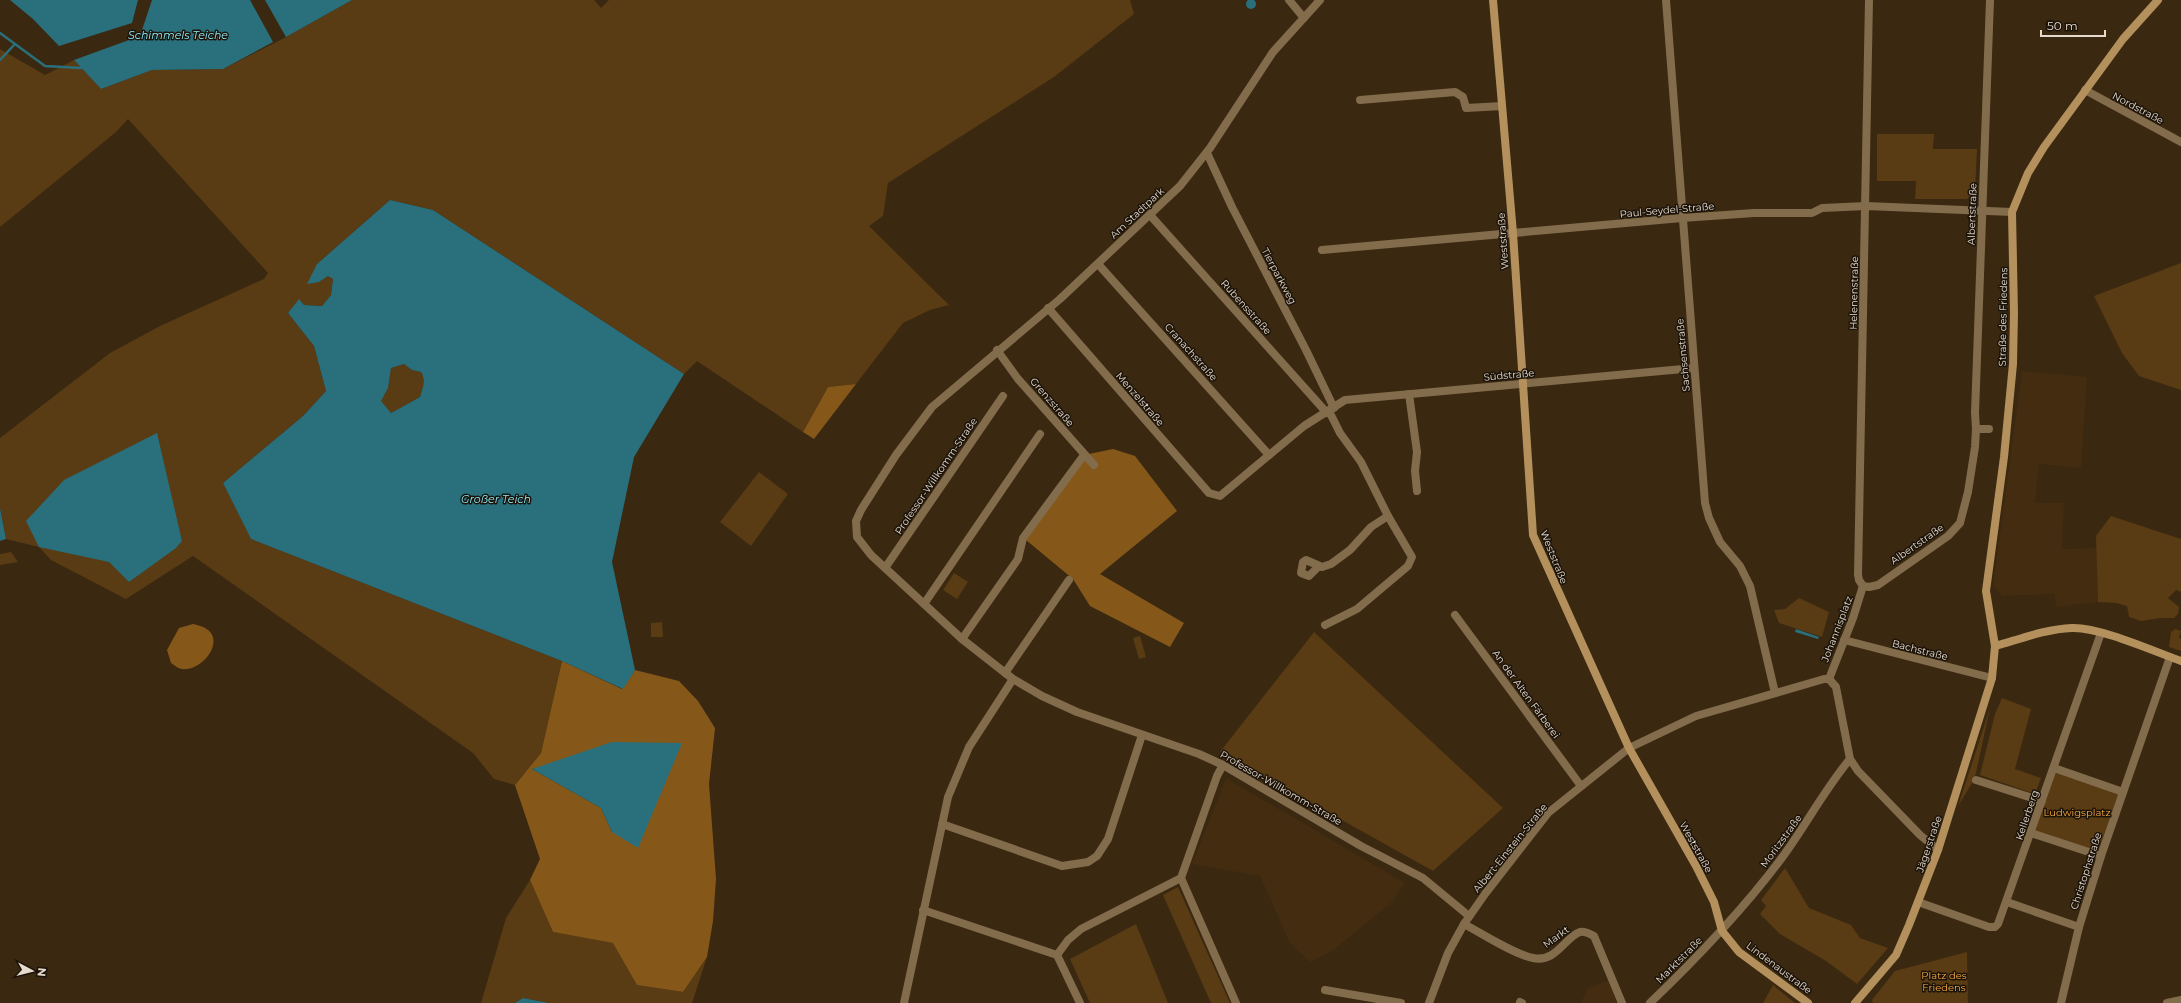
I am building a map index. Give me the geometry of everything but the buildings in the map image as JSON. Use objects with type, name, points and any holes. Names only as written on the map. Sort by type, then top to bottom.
[{"type":"main road","name":"Weststraße","points":[[1493,0],[1513,233],[1533,535],[1629,748],[1696,866],[1714,902],[1722,931]]},
{"type":"main road","name":"Straße des Friedens","points":[[1992,678],[1995,646],[1986,591],[2004,457],[2012,364],[2014,314],[2012,212],[2028,173],[2085,90],[2123,39],[2158,0]]},
{"type":"main road","points":[[1995,646],[2049,631],[2074,628],[2101,633],[2181,661]]},
{"type":"main road","name":"Jägerstraße","points":[[1855,1003],[1896,955],[1938,850],[1992,678]]},
{"type":"main road","name":"Lindenaustraße","points":[[1722,931],[1739,952],[1808,1003]]},
{"type":"street","points":[[1289,0],[1304,18]]},
{"type":"street","name":"Am Stadtpark","points":[[932,407],[1098,264],[1180,186],[1207,152],[1273,52],[1320,0]]},
{"type":"street","name":"Sachsenstraße","points":[[1666,0],[1705,503],[1708,518],[1720,542],[1740,566],[1750,586],[1775,693]]},
{"type":"street","name":"Helenenstraße","points":[[1863,586],[1858,575],[1869,0]]},
{"type":"street","name":"Albertstraße","points":[[1863,586],[1869,587],[1878,585],[1948,536],[1960,523],[1967,497],[1976,429],[1975,413],[1990,0]]},
{"type":"street","name":"Nordstraße","points":[[2085,90],[2181,142]]},
{"type":"street","points":[[1360,100],[1455,92],[1463,97],[1466,108],[1502,106]]},
{"type":"street","name":"Tierparkweg","points":[[1207,152],[1232,207],[1306,350],[1330,411]]},
{"type":"street","name":"Paul-Seydel-Straße","points":[[1322,250],[1682,218],[1754,213],[1812,213],[1822,208],[1866,206],[2012,212]]},
{"type":"street","name":"Rubensstraße","points":[[1150,215],[1330,411]]},
{"type":"street","name":"Cranachstraße","points":[[1098,264],[1269,455]]},
{"type":"street","name":"Menzelstraße","points":[[1048,308],[1208,493],[1220,496]]},
{"type":"street","name":"Grenzstraße","points":[[997,350],[1018,379],[1094,465]]},
{"type":"street","name":"Südstraße","points":[[1220,496],[1304,426],[1346,400],[1694,368]]},
{"type":"street","points":[[1409,394],[1417,452],[1415,471],[1417,491]]},
{"type":"street","name":"Professor-Willkomm-Straße","points":[[885,568],[1003,396]]},
{"type":"street","name":"Professor-Willkomm-Straße","points":[[932,407],[896,454],[861,510],[856,522],[857,537],[861,544],[885,568],[962,638],[1013,679],[1042,696],[1077,712],[1199,754],[1223,765],[1361,846],[1423,878],[1469,916]]},
{"type":"street","points":[[1325,625],[1357,609],[1408,566],[1412,557],[1388,516],[1361,462],[1340,433],[1330,411]]},
{"type":"street","points":[[1976,429],[1989,430]]},
{"type":"street","points":[[924,604],[1040,434]]},
{"type":"street","points":[[962,638],[1018,559],[1023,538],[1084,455]]},
{"type":"street","points":[[1319,566],[1331,564],[1341,559],[1371,527],[1388,516]]},
{"type":"street","points":[[1005,673],[1069,580]]},
{"type":"street","name":"Johannisplatz","points":[[1829,679],[1863,586]]},
{"type":"street","name":"An der Alten Färberei","points":[[1455,614],[1581,786]]},
{"type":"street","name":"Kellerberg","points":[[1918,902],[1992,927],[1998,924],[2101,633]]},
{"type":"street","name":"Bachstraße","points":[[1844,640],[1992,678]]},
{"type":"street","name":"Christophstraße","points":[[2061,1003],[2079,927],[2101,856],[2170,657]]},
{"type":"street","points":[[904,1003],[948,797],[969,748],[1013,679]]},
{"type":"street","points":[[1829,679],[1836,687],[1850,759],[1858,771],[1920,835],[1938,850]]},
{"type":"street","name":"Albert-Einstein-Straße","points":[[1429,1003],[1448,953],[1469,916],[1548,813],[1581,786],[1629,748],[1696,716],[1829,679]]},
{"type":"street","points":[[942,824],[1062,866],[1088,862],[1097,856],[1108,839],[1142,735]]},
{"type":"street","name":"Moritzstraße","points":[[1722,931],[1781,860],[1803,830],[1834,778],[1850,759]]},
{"type":"street","points":[[1223,765],[1217,776],[1181,878],[1236,1003]]},
{"type":"street","points":[[2054,768],[2123,792]]},
{"type":"street","points":[[1976,780],[2042,801]]},
{"type":"street","points":[[2031,833],[2101,856]]},
{"type":"street","points":[[1057,955],[1068,940],[1081,929],[1181,878]]},
{"type":"street","points":[[2007,902],[2079,927]]},
{"type":"street","points":[[923,910],[1057,955],[1080,1003]]},
{"type":"street","name":"Markt","points":[[1464,924],[1495,941],[1533,958],[1547,957],[1579,932],[1587,932],[1594,936],[1622,1003]]},
{"type":"street","name":"Marktstraße","points":[[1650,1003],[1722,931]]},
{"type":"street","points":[[1325,990],[1402,1003]]},
{"type":"street","points":[[2167,1003],[2181,1000]]},
{"type":"shaded area","points":[[2022,371],[2087,377],[2081,468],[2039,464],[2035,503],[2064,503],[2062,549],[2097,548],[2098,602],[2056,607],[2054,594],[2002,596],[1993,586]]},
{"type":"shaded area","points":[[856,384],[814,439],[803,432],[828,387]]},
{"type":"shaded area","points":[[1113,449],[1135,456],[1177,511],[1100,574],[1184,623],[1170,647],[1090,606],[1073,579],[1026,540],[1084,455]]},
{"type":"shaded area","points":[[193,624],[204,627],[211,633],[214,640],[213,647],[204,661],[197,666],[190,669],[181,669],[171,663],[167,650],[179,628]]},
{"type":"shaded area","points":[[562,661],[622,689],[635,670],[679,681],[698,701],[715,728],[709,784],[716,879],[713,921],[707,957],[683,992],[637,985],[613,943],[553,932],[530,880],[540,859],[515,785],[541,753]],"holes":[[[681,743],[612,832],[601,808],[532,769]]]},
{"type":"shaded area","points":[[1226,778],[1405,883],[1392,902],[1331,952],[1310,962],[1289,942],[1260,876],[1192,864]]},
{"type":"shaded area","points":[[1608,980],[1617,1003],[1581,1003],[1587,989]]},
{"type":"green space","points":[[352,0],[594,0],[601,8],[609,0],[1130,0],[1134,14],[1054,77],[888,183],[883,216],[869,226],[949,305],[930,310],[903,323],[856,384],[828,387],[803,432],[697,361],[684,374],[433,210],[390,200],[317,264],[319,282],[328,276],[333,279],[331,295],[322,306],[304,305],[299,300],[288,313],[314,346],[326,391],[303,416],[223,483],[251,539],[562,661],[541,753],[515,785],[494,779],[473,753],[193,556],[126,599],[51,560],[39,547],[6,539],[0,508],[0,438],[110,353],[160,326],[264,279],[268,273],[128,119],[116,132],[0,227],[0,49],[45,75],[74,60],[101,89],[152,70],[223,69],[286,37]],"holes":[[[177,527],[182,541],[129,582],[109,562]]]},
{"type":"green space","points":[[1877,134],[1934,134],[1933,149],[1977,149],[1975,192],[1967,199],[1915,199],[1916,181],[1877,181]]},
{"type":"green space","points":[[2181,263],[2181,390],[2139,376],[2122,353],[2094,296]]},
{"type":"green space","points":[[404,364],[412,370],[421,372],[423,375],[424,384],[420,397],[391,413],[380,401],[388,388],[391,368]]},
{"type":"green space","points":[[759,472],[788,494],[751,546],[720,522]]},
{"type":"green space","points":[[2111,516],[2181,539],[2181,592],[2176,590],[2168,598],[2179,607],[2178,614],[2174,618],[2160,618],[2141,621],[2129,617],[2127,606],[2116,603],[2098,602],[2096,536]]},
{"type":"green space","points":[[11,552],[18,562],[0,565],[0,554]]},
{"type":"green space","points":[[954,573],[968,582],[957,599],[943,590]]},
{"type":"green space","points":[[1799,598],[1829,612],[1822,637],[1779,623],[1774,610],[1785,609]]},
{"type":"green space","points":[[662,622],[663,637],[651,637],[651,623]]},
{"type":"green space","points":[[2175,629],[2181,631],[2179,638],[2181,639],[2181,651],[2169,647],[2171,632]]},
{"type":"green space","points":[[1314,632],[1503,808],[1433,871],[1220,752]]},
{"type":"green space","points":[[1140,636],[1146,657],[1139,659],[1133,638]]},
{"type":"green space","points":[[2002,698],[2031,709],[2015,769],[2041,778],[2035,794],[1980,775],[1995,714]]},
{"type":"green space","points":[[1990,708],[1976,773],[1972,783],[1958,806]]},
{"type":"green space","name":"Ludwigsplatz","points":[[2054,768],[2123,792],[2101,856],[2031,833]]},
{"type":"green space","points":[[1785,868],[1809,908],[1851,925],[1860,938],[1888,948],[1857,984],[1826,961],[1780,934],[1760,914],[1766,906],[1761,900]]},
{"type":"green space","points":[[530,880],[553,932],[614,943],[637,985],[683,992],[707,957],[692,1003],[549,1003],[523,998],[515,1003],[481,1003],[506,918]]},
{"type":"green space","points":[[1178,887],[1230,1003],[1211,1003],[1163,895]]},
{"type":"green space","points":[[1136,924],[1168,1003],[1090,1003],[1070,959]]},
{"type":"green space","name":"Platz des Friedens","points":[[1967,952],[1968,1003],[1873,1003],[1872,1000],[1895,971]]},
{"type":"green space","points":[[1773,985],[1774,986],[1795,1003],[1763,1003]]},
{"type":"water","points":[[1251,-1],[1256,4],[1251,9],[1246,4]]},
{"type":"water","name":"Schimmels Teiche","points":[[10,0],[138,0],[132,23],[59,46],[33,19]]},
{"type":"water","name":"Schimmels Teiche","points":[[152,0],[250,0],[273,42],[223,69],[152,70],[101,89],[74,60],[140,36]]},
{"type":"water","points":[[265,0],[352,0],[286,37]]},
{"type":"water","name":"Großer Teich","points":[[390,200],[433,210],[684,374],[634,457],[612,562],[635,670],[623,689],[562,661],[251,539],[223,483],[303,416],[326,391],[314,346],[288,313],[299,299],[304,305],[322,306],[331,295],[333,279],[328,276],[319,282],[307,284],[317,264]],"holes":[[[404,364],[412,370],[421,372],[423,375],[424,384],[420,397],[391,413],[381,401],[388,388],[391,368]]]},
{"type":"water","points":[[157,433],[182,541],[176,548],[129,582],[109,562],[39,547],[26,521],[64,480]]},
{"type":"water","points":[[0,508],[6,539],[0,541]]},
{"type":"water","points":[[1796,629],[1819,637],[1818,639],[1795,632]]},
{"type":"water","points":[[612,742],[682,743],[638,848],[612,832],[601,808],[532,769]]},
{"type":"water","points":[[523,998],[549,1003],[515,1003]]},
{"type":"waterway","points":[[0,33],[45,66],[81,68]]},
{"type":"waterway","points":[[0,60],[15,44]]}]
